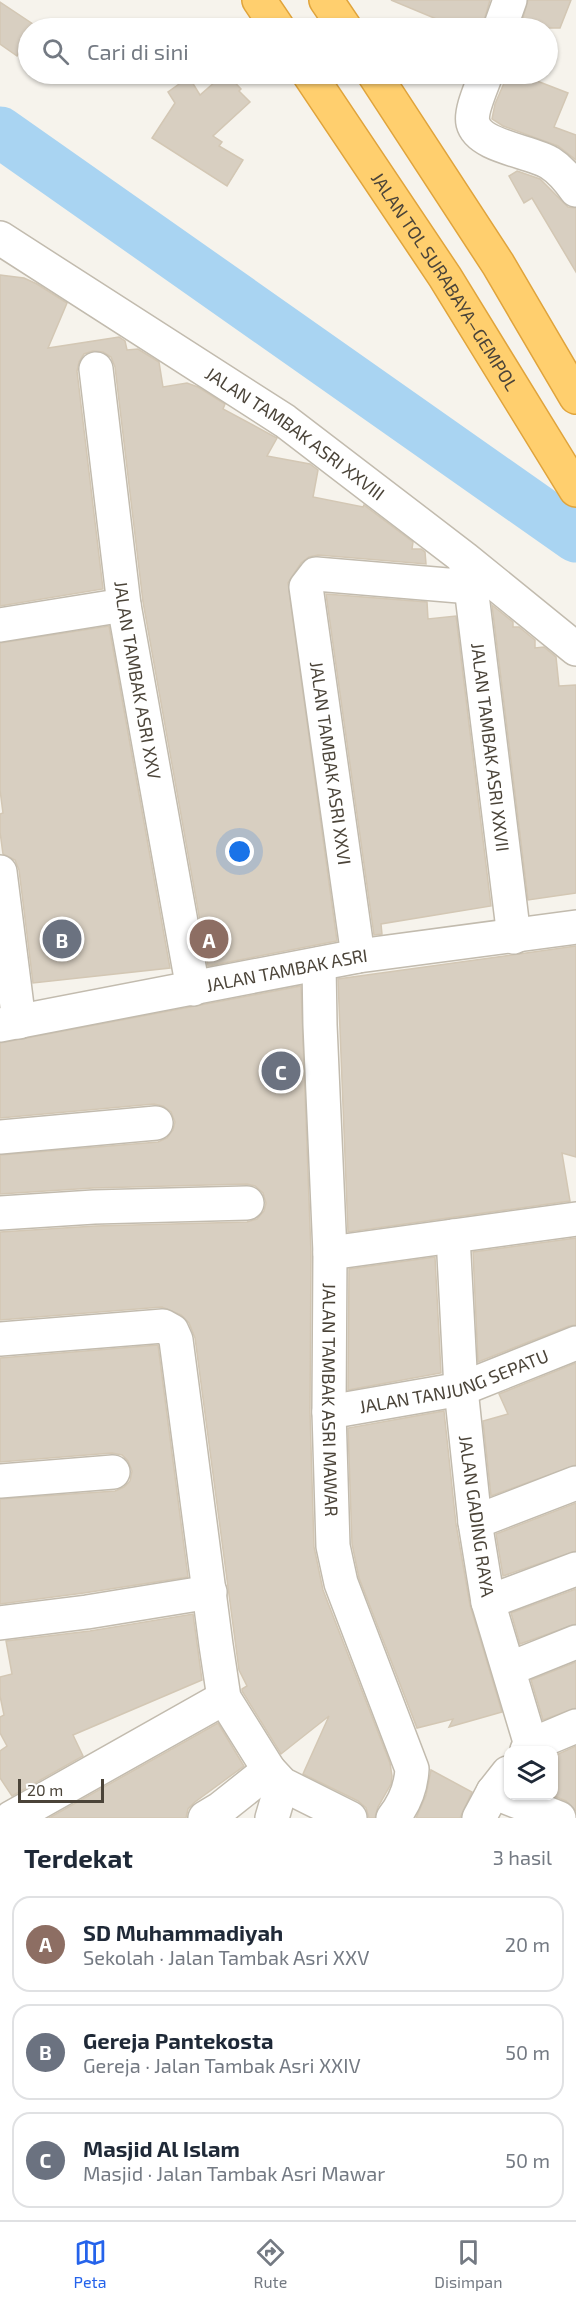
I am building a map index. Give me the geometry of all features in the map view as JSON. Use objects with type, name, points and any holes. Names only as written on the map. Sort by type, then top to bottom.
[{"type":"highway","points":[[259,0],[271,18]]},
{"type":"highway","points":[[326,0],[338,18]]},
{"type":"highway","name":"JALAN TOL SURABAYA–GEMPOL","points":[[316,84],[445,277],[576,490]]},
{"type":"highway","points":[[381,84],[498,264],[576,397]]},
{"type":"street","points":[[504,18],[510,0]]},
{"type":"street","points":[[482,84],[472,114],[477,132],[488,140],[551,163],[567,177],[576,190]]},
{"type":"street","name":"JALAN TAMBAK ASRI XXVIII","points":[[0,238],[285,421],[467,572],[576,649]]},
{"type":"street","name":"JALAN TAMBAK ASRI XXV","points":[[96,369],[124,605],[193,989]]},
{"type":"street","name":"JALAN TAMBAK ASRI XXVI","points":[[358,956],[306,587],[316,574],[467,572]]},
{"type":"street","name":"JALAN TAMBAK ASRI XXVII","points":[[467,572],[514,937]]},
{"type":"street","points":[[0,625],[124,605]]},
{"type":"street","points":[[0,872],[9,1024]]},
{"type":"street","name":"JALAN TAMBAK ASRI","points":[[9,1024],[358,956],[576,927]]},
{"type":"street","name":"JALAN TAMBAK ASRI MAWAR","points":[[319,964],[330,1253],[329,1412],[333,1546],[341,1583],[412,1768],[411,1785],[402,1807],[393,1818]]},
{"type":"street","points":[[0,1137],[156,1123]]},
{"type":"street","points":[[0,1213],[94,1207],[247,1203]]},
{"type":"street","points":[[330,1253],[576,1219]]},
{"type":"street","name":"JALAN GADING RAYA","points":[[453,1236],[461,1389],[475,1522],[488,1602],[528,1746]]},
{"type":"street","points":[[0,1339],[163,1326],[172,1331],[176,1340],[224,1698],[275,1777],[350,1818]]},
{"type":"street","name":"JALAN TANJUNG SEPATU","points":[[329,1412],[461,1389],[576,1343]]},
{"type":"street","points":[[0,1481],[113,1473]]},
{"type":"street","points":[[475,1522],[576,1483]]},
{"type":"street","points":[[488,1602],[576,1569]]},
{"type":"street","points":[[0,1623],[87,1612],[210,1592]]},
{"type":"street","points":[[508,1668],[576,1642]]},
{"type":"street","points":[[11,1818],[224,1698]]},
{"type":"street","points":[[533,1746],[576,1726]]},
{"type":"street","points":[[206,1818],[275,1777]]},
{"type":"street","points":[[272,1818],[275,1777]]},
{"type":"street","points":[[493,1794],[559,1818]]},
{"type":"building","points":[[391,0],[490,0],[485,18],[434,18]]},
{"type":"building","points":[[528,0],[571,0],[560,28],[558,28],[558,18],[523,18]]},
{"type":"building","points":[[0,2],[24,18],[18,18],[17,56],[0,44]]},
{"type":"building","points":[[179,84],[193,84],[200,95],[213,84],[236,84],[241,89],[239,91],[250,102],[213,136],[222,142],[219,146],[243,160],[227,186],[152,138],[175,103],[168,92]]},
{"type":"building","points":[[504,84],[545,84],[568,93],[554,127],[576,135],[576,160],[558,146],[503,126],[492,119],[495,104]]},
{"type":"building","points":[[517,171],[540,179],[568,207],[576,208],[576,272],[532,198],[524,203],[509,176]]},
{"type":"building","points":[[0,275],[24,278],[67,303],[48,348],[119,337],[125,341],[127,350],[138,349],[159,362],[163,387],[187,383],[198,387],[225,404],[223,409],[277,438],[267,456],[310,464],[318,470],[313,497],[363,507],[364,505],[413,542],[412,549],[421,549],[425,552],[426,564],[318,555],[309,557],[301,563],[288,583],[337,941],[208,966],[143,602],[115,367],[111,357],[103,352],[93,351],[84,354],[77,371],[103,589],[0,606]]},
{"type":"building","points":[[326,594],[427,602],[428,619],[456,616],[491,906],[381,924],[382,934],[374,935]]},
{"type":"building","points":[[492,605],[513,622],[513,627],[519,627],[535,640],[535,648],[544,647],[556,657],[559,686],[576,685],[576,893],[528,900]]},
{"type":"building","points":[[109,626],[170,968],[33,983],[19,870],[15,860],[3,854],[0,832],[0,814],[3,813],[0,790],[0,643]]},
{"type":"building","points":[[576,946],[576,1157],[562,1153],[570,1201],[348,1232],[338,979]]},
{"type":"building","points":[[301,986],[311,1253],[310,1412],[314,1547],[323,1590],[390,1763],[391,1784],[378,1807],[375,1818],[369,1818],[366,1808],[358,1801],[303,1774],[329,1716],[281,1754],[242,1691],[247,1686],[239,1670],[195,1338],[189,1323],[181,1315],[162,1307],[0,1320],[0,1232],[95,1226],[247,1222],[257,1219],[264,1211],[266,1203],[263,1193],[255,1186],[247,1184],[93,1188],[0,1194],[0,1155],[158,1142],[167,1138],[175,1122],[171,1112],[163,1106],[154,1104],[0,1118],[0,1043]]},
{"type":"building","points":[[576,1238],[576,1325],[478,1362],[473,1252]]},
{"type":"building","points":[[435,1257],[441,1373],[348,1390],[349,1269]]},
{"type":"building","points":[[158,1345],[188,1577],[0,1604],[0,1499],[115,1491],[130,1481],[132,1471],[128,1461],[122,1455],[112,1453],[0,1462],[0,1358]]},
{"type":"building","points":[[576,1363],[576,1465],[491,1496],[483,1421],[508,1414],[499,1394]]},
{"type":"building","points":[[444,1411],[456,1524],[470,1605],[502,1712],[449,1727],[453,1719],[417,1728],[359,1578],[352,1544],[348,1428]]},
{"type":"building","points":[[576,1503],[576,1551],[503,1576],[496,1534]]},
{"type":"building","points":[[576,1589],[576,1624],[520,1644],[511,1613]]},
{"type":"building","points":[[193,1614],[202,1680],[73,1735],[83,1756],[12,1796],[0,1778],[0,1751],[7,1746],[0,1733],[0,1717],[4,1715],[0,1696],[0,1677],[12,1674],[6,1641],[90,1631]]},
{"type":"building","points":[[576,1662],[576,1708],[543,1720],[531,1680]]},
{"type":"building","points":[[218,1723],[244,1766],[195,1802],[188,1809],[186,1818],[49,1818]]},
{"type":"building","points":[[576,1746],[576,1811],[566,1801],[558,1798],[558,1754]]},
{"type":"building","points":[[431,1770],[472,1792],[460,1818],[416,1818],[426,1795]]},
{"type":"waterway","points":[[0,132],[576,537]]},
{"type":"place","name":"Gereja Pantekosta","points":[[62,939]]},
{"type":"place","name":"SD Muhammadiyah","points":[[209,939]]},
{"type":"place","name":"Masjid Al Islam","points":[[281,1071]]}]
